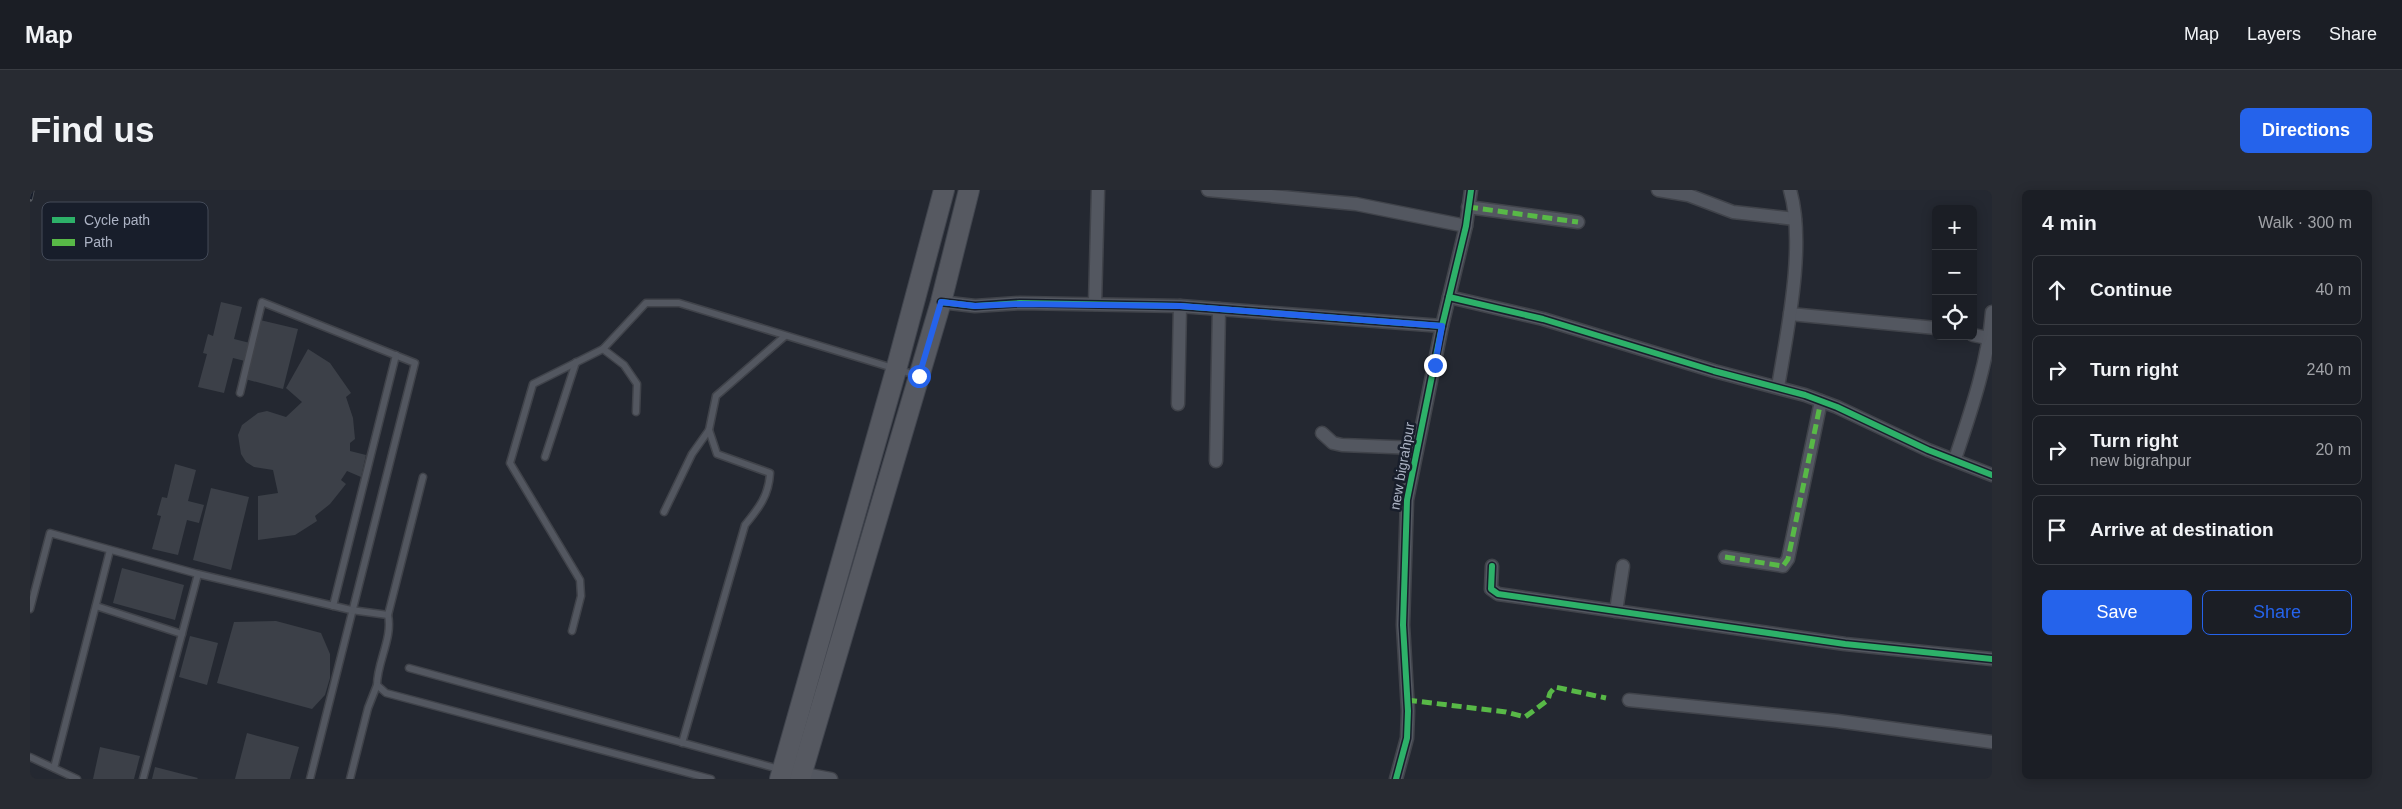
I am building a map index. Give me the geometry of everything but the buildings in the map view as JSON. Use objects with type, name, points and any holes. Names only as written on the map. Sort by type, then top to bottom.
[{"type":"main road","points":[[791,775],[944,190]]},
{"type":"main road","points":[[791,775],[919,376],[941,302],[969,190]]},
{"type":"main road","points":[[932,235],[956,241]]},
{"type":"street","points":[[1095,304],[1098,190]]},
{"type":"street","points":[[1208,190],[1356,204],[1466,226]]},
{"type":"street","name":"new bigrahpur","points":[[1396,779],[1407,738],[1408,711],[1403,625],[1405,527],[1409,484],[1442,326],[1466,226],[1471,190]]},
{"type":"street","points":[[1658,190],[1688,195],[1733,212],[1796,219]]},
{"type":"street","points":[[1778,387],[1790,314],[1796,246],[1796,219],[1790,190]]},
{"type":"street","points":[[1468,207],[1578,222]]},
{"type":"street","points":[[1449,297],[1543,319],[1821,401],[1928,450],[1992,475]]},
{"type":"street","points":[[941,302],[975,306],[1020,304],[1180,306],[1442,326]]},
{"type":"street","points":[[1178,404],[1180,306]]},
{"type":"street","points":[[1216,461],[1219,309]]},
{"type":"street","points":[[1955,459],[1986,376],[1988,338],[1992,312]]},
{"type":"street","points":[[1790,314],[1932,328]]},
{"type":"street","points":[[1977,336],[1988,338]]},
{"type":"street","points":[[1724,557],[1783,566],[1788,559],[1821,401]]},
{"type":"street","points":[[1322,433],[1333,444],[1417,448]]},
{"type":"street","points":[[1492,566],[1491,589],[1498,594],[1845,644],[1992,659]]},
{"type":"street","points":[[1616,611],[1623,566]]},
{"type":"street","points":[[1629,700],[1837,721],[1992,742]]},
{"type":"street","points":[[791,775],[831,779]]},
{"type":"lane","points":[[240,394],[262,302],[415,363],[351,610],[310,779]]},
{"type":"lane","points":[[572,630],[581,596],[580,580],[510,463],[533,384],[603,349],[646,304],[679,304],[919,376]]},
{"type":"lane","points":[[664,512],[692,454],[709,430],[716,396],[785,336]]},
{"type":"lane","points":[[603,349],[624,366],[638,384],[636,412]]},
{"type":"lane","points":[[332,606],[396,355]]},
{"type":"lane","points":[[545,457],[576,362]]},
{"type":"lane","points":[[682,743],[745,526],[764,501],[770,487],[770,473],[716,454],[709,430]]},
{"type":"lane","points":[[350,779],[368,708],[377,686],[377,674],[390,625],[388,615],[423,477]]},
{"type":"lane","points":[[30,609],[50,534],[198,574],[332,606],[388,615]]},
{"type":"lane","points":[[54,768],[110,550]]},
{"type":"lane","points":[[143,779],[198,574]]},
{"type":"lane","points":[[96,606],[182,634]]},
{"type":"lane","points":[[409,668],[791,775]]},
{"type":"lane","points":[[377,686],[386,692],[711,779]]},
{"type":"lane","points":[[30,758],[77,779]]},
{"type":"railway","points":[[30,199],[32,190]]},
{"type":"marked path","points":[[1468,207],[1578,222]]},
{"type":"marked path","points":[[1725,557],[1783,566],[1788,559],[1821,401]]},
{"type":"marked path","points":[[1407,700],[1506,712],[1525,717],[1548,700],[1550,693],[1555,687],[1606,698]]},
{"type":"cycle path","points":[[1396,779],[1407,738],[1408,711],[1403,625],[1407,500],[1442,326],[1466,226],[1471,190]]},
{"type":"cycle path","points":[[1449,297],[1543,319],[1714,371],[1805,395],[1837,407],[1928,450],[1992,475]]},
{"type":"cycle path","points":[[941,302],[975,306],[1020,303],[1180,306],[1442,326]]},
{"type":"cycle path","points":[[1492,566],[1491,589],[1498,594],[1845,644],[1992,659]]},
{"type":"route","points":[[919,376],[941,302],[975,306],[1020,304],[1180,306],[1442,326],[1435,365]]}]
